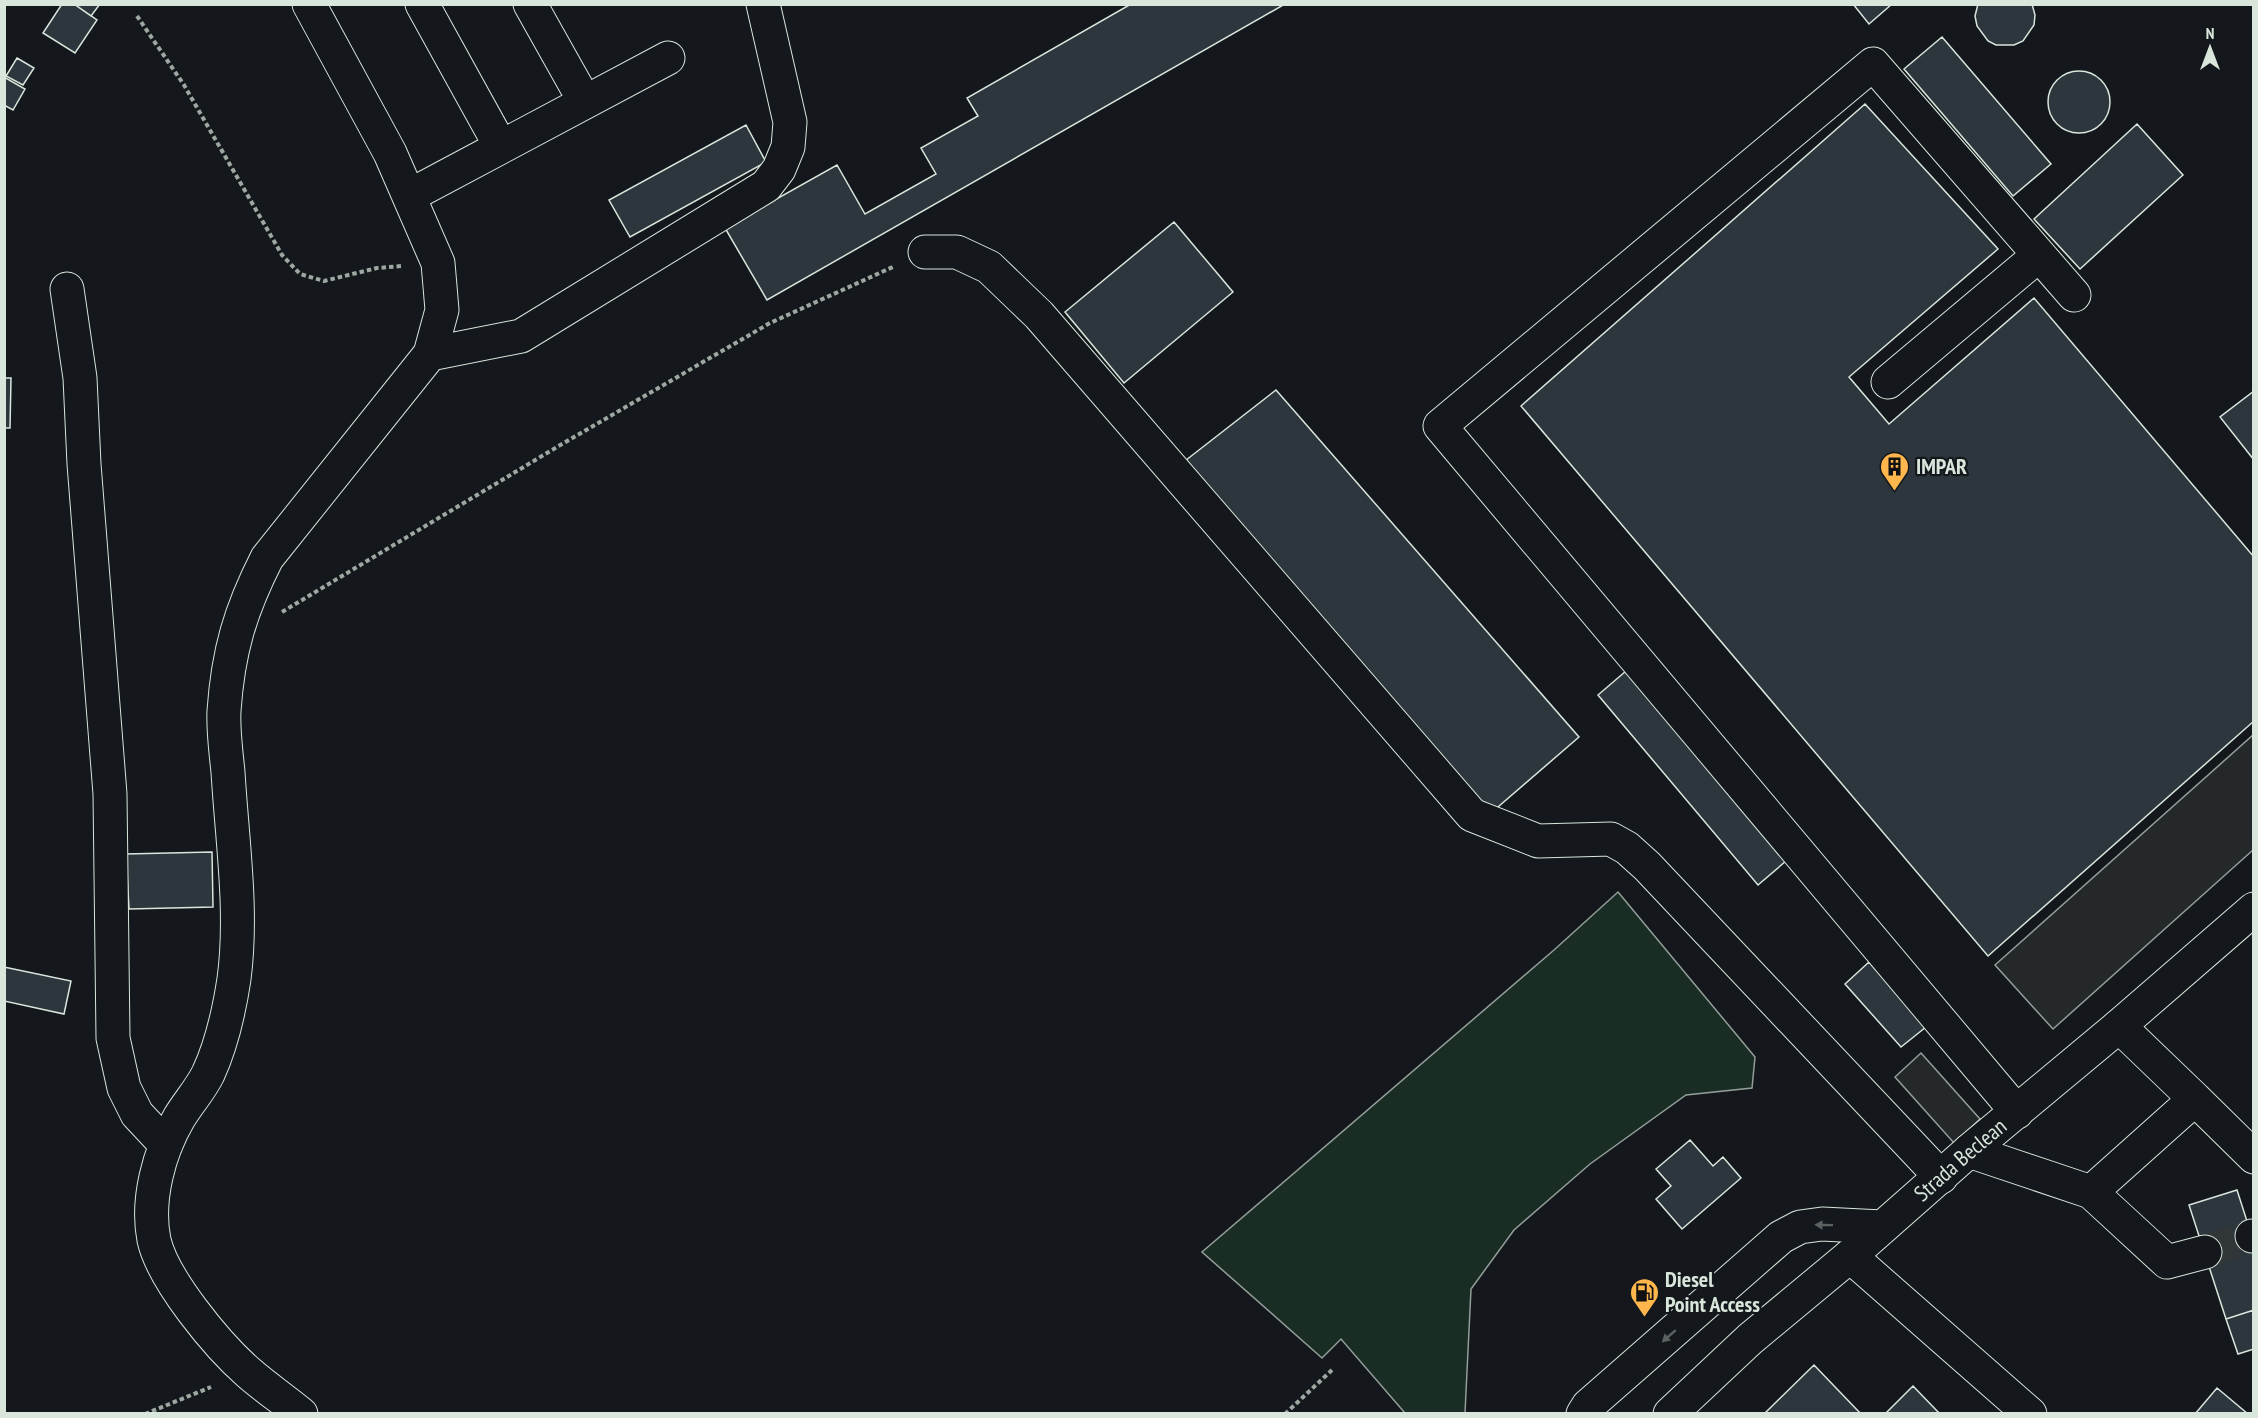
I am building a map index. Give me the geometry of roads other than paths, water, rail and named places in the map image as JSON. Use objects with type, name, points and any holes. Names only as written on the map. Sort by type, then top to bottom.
[{"type":"main road","points":[[301,1413],[248,1373],[192,1309],[174,1284],[154,1239],[152,1206],[156,1178],[166,1145],[180,1117],[207,1076],[224,1035],[234,978],[237,921],[224,713],[233,641],[249,594],[267,558],[430,354],[442,310],[438,263],[409,195],[390,153],[309,4]]},
{"type":"main road","points":[[422,4],[501,147]]},
{"type":"main road","points":[[530,4],[585,102]]},
{"type":"main road","points":[[430,354],[520,336],[766,186],[779,169],[788,147],[790,122],[762,4]]},
{"type":"main road","points":[[409,195],[668,58]]},
{"type":"main road","points":[[2017,1113],[1440,426],[1873,64],[2074,295]]},
{"type":"main road","points":[[925,252],[957,252],[989,267],[1039,315],[1472,815],[1538,841],[1611,839],[1627,848],[1647,866],[1941,1177]]},
{"type":"main road","points":[[1888,382],[2040,255]]},
{"type":"main road","points":[[67,289],[80,378],[84,464],[110,794],[113,1038],[124,1088],[137,1114],[166,1145]]},
{"type":"main road","name":"Strada Beclean","points":[[1670,1413],[1750,1339],[1850,1256],[1969,1151],[2017,1113],[2253,909]]},
{"type":"main road","points":[[2119,1026],[2253,1157]]},
{"type":"main road","points":[[2091,1192],[2195,1099]]},
{"type":"main road","points":[[1969,1151],[2091,1192],[2167,1263],[2205,1252]]},
{"type":"main road","points":[[1583,1413],[1588,1406],[1781,1237],[1800,1227],[1822,1224],[1882,1227]]},
{"type":"main road","points":[[1850,1256],[2030,1413]]},
{"type":"tunnel","points":[[2205,1252],[2252,1236]]},
{"type":"place","name":"IMPAR","points":[[1895,492]]},
{"type":"place","name":"Diesel Point Access","points":[[1644,1318]]}]
